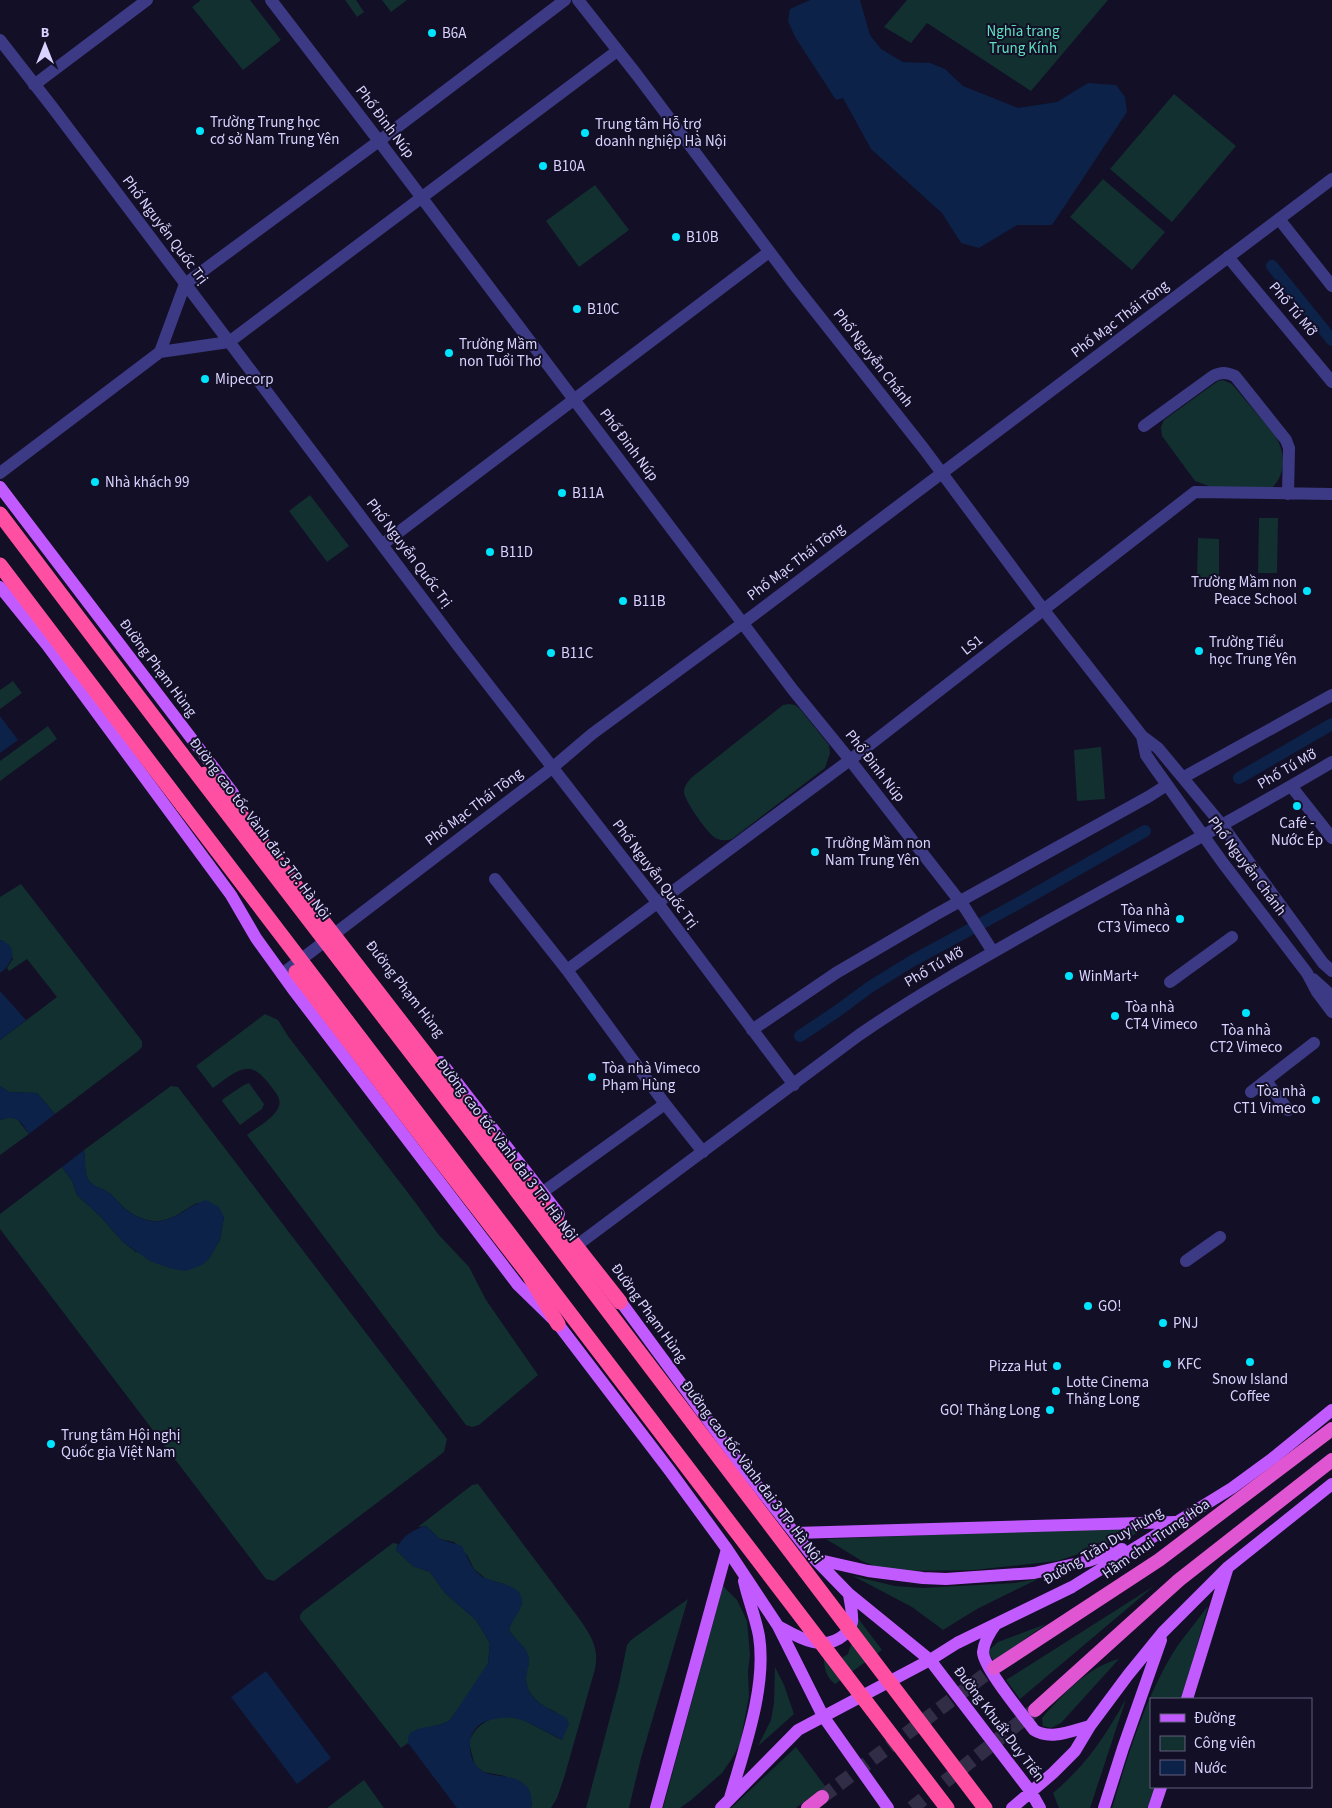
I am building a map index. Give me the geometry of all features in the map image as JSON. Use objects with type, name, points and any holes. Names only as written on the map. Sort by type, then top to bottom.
[{"type":"highway","name":"Đường cao tốc Vành đai 3 TP. Hà Nội","points":[[0,514],[985,1808]]},
{"type":"highway","points":[[0,565],[947,1808]]},
{"type":"highway","points":[[181,754],[220,788],[476,1120],[620,1302]]},
{"type":"highway","points":[[183,806],[310,992],[529,1275],[558,1324]]},
{"type":"highway","name":"Hầm chui Trung Hòa","points":[[994,1668],[1159,1560],[1332,1429]]},
{"type":"highway","points":[[1035,1710],[1180,1580],[1332,1460]]},
{"type":"highway","points":[[808,1808],[822,1797]]},
{"type":"main road","name":"Đường Phạm Hùng","points":[[0,487],[338,932],[543,1192],[620,1302],[814,1558],[849,1594],[930,1660]]},
{"type":"main road","points":[[0,587],[52,653],[231,895],[256,938],[282,974],[518,1285],[558,1324],[728,1549],[778,1626],[823,1716],[888,1808]]},
{"type":"main road","name":"Đường Trần Duy Hưng","points":[[725,1804],[798,1730],[930,1660],[957,1643],[1072,1587],[1232,1488],[1273,1458],[1332,1410]]},
{"type":"main road","points":[[1012,1808],[1075,1751],[1090,1726],[1163,1632],[1227,1568],[1332,1484]]},
{"type":"main road","points":[[795,1533],[1176,1522]]},
{"type":"main road","points":[[814,1558],[868,1571],[946,1579],[1034,1573],[1088,1561],[1141,1543]]},
{"type":"main road","points":[[656,1808],[728,1549]]},
{"type":"main road","points":[[1187,1698],[1227,1568]]},
{"type":"main road","points":[[725,1804],[752,1717],[758,1687],[760,1663],[759,1636],[742,1572]]},
{"type":"main road","points":[[778,1626],[807,1642],[820,1644],[839,1639],[848,1632],[851,1625],[849,1594]]},
{"type":"main road","points":[[998,1622],[989,1633],[984,1644],[985,1661],[1034,1730],[1046,1735],[1055,1735],[1090,1726]]},
{"type":"main road","points":[[1104,1808],[1163,1632]]},
{"type":"main road","name":"Đường Khuất Duy Tiến","points":[[930,1660],[1031,1792],[1040,1808]]},
{"type":"main road","points":[[1154,1808],[1160,1788]]},
{"type":"street","points":[[34,85],[148,0]]},
{"type":"street","name":"Phố Đinh Núp","points":[[271,0],[380,141],[793,690],[962,904],[993,952]]},
{"type":"street","points":[[160,352],[186,284],[380,141],[565,0]]},
{"type":"street","name":"Phố Nguyễn Chánh","points":[[578,0],[716,178],[770,252],[941,473],[1043,609],[1142,736],[1158,748],[1173,767],[1184,777],[1328,967]]},
{"type":"street","name":"Phố Nguyễn Quốc Trị","points":[[0,40],[552,768],[657,902],[794,1085]]},
{"type":"street","points":[[0,473],[160,352],[230,342],[617,51]]},
{"type":"street","name":"Phố Mạc Thái Tông","points":[[282,974],[552,768],[630,705],[743,623],[1332,179]]},
{"type":"street","points":[[1279,219],[1332,286]]},
{"type":"street","points":[[382,544],[770,252]]},
{"type":"street","name":"Phố Tú Mỡ","points":[[1228,257],[1332,382]]},
{"type":"street","points":[[1144,426],[1212,376],[1228,373],[1234,376],[1286,440],[1288,448],[1288,494]]},
{"type":"street","name":"LS1","points":[[567,970],[850,760],[1195,492],[1332,494]]},
{"type":"street","points":[[1184,777],[1332,695]]},
{"type":"street","name":"Phố Nguyễn Chánh","points":[[1142,736],[1146,755],[1203,835],[1307,973],[1317,992],[1332,1012]]},
{"type":"street","name":"Phố Tú Mỡ","points":[[580,1243],[898,1008],[993,952],[1332,762]]},
{"type":"street","points":[[752,1030],[836,973],[962,904],[1167,785]]},
{"type":"street","points":[[1291,786],[1332,838]]},
{"type":"street","points":[[495,879],[567,970],[665,1104],[703,1152]]},
{"type":"street","points":[[1170,982],[1232,937]]},
{"type":"street","points":[[1328,967],[1331,995]]},
{"type":"street","points":[[1307,973],[1331,995]]},
{"type":"street","points":[[1251,1092],[1314,1043]]},
{"type":"street","points":[[1266,1081],[1288,1110]]},
{"type":"street","points":[[543,1192],[665,1104]]},
{"type":"street","points":[[1186,1261],[1220,1237]]},
{"type":"green space","points":[[201,0],[250,0],[281,40],[243,70],[192,7]]},
{"type":"green space","points":[[345,0],[356,0],[364,12],[357,17]]},
{"type":"green space","points":[[382,0],[407,0],[391,12]]},
{"type":"green space","name":"Nghĩa trang Trung Kính","points":[[907,0],[1108,0],[1031,91],[927,23],[911,43],[884,27]]},
{"type":"green space","points":[[1174,94],[1236,146],[1172,222],[1110,169]]},
{"type":"green space","points":[[1103,179],[1165,232],[1132,270],[1070,217]]},
{"type":"green space","points":[[595,185],[629,230],[579,267],[546,221]]},
{"type":"green space","points":[[1223,380],[1232,384],[1275,435],[1281,448],[1282,469],[1277,482],[1272,488],[1214,488],[1195,481],[1162,436],[1161,427],[1164,420],[1218,381]]},
{"type":"green space","points":[[310,495],[349,546],[327,562],[289,511]]},
{"type":"green space","points":[[1259,518],[1278,518],[1277,573],[1258,573]]},
{"type":"green space","points":[[1198,538],[1219,539],[1219,578],[1197,577]]},
{"type":"green space","points":[[13,681],[22,693],[0,709],[0,690]]},
{"type":"green space","points":[[783,705],[795,705],[800,709],[829,745],[830,753],[825,768],[732,839],[723,840],[716,838],[701,823],[688,802],[684,792],[685,786],[691,778]]},
{"type":"green space","points":[[48,726],[57,739],[0,781],[0,761]]},
{"type":"green space","points":[[1101,747],[1105,799],[1077,801],[1074,750]]},
{"type":"green space","points":[[21,884],[142,1041],[142,1047],[137,1052],[55,1114],[37,1093],[9,1092],[0,1086],[0,1040],[57,997],[27,959],[9,971],[7,968],[13,959],[2,940],[0,940],[0,897]]},
{"type":"green space","points":[[265,1014],[278,1020],[288,1036],[438,1234],[469,1267],[486,1300],[538,1375],[479,1425],[472,1427],[466,1425],[247,1135],[270,1118],[277,1110],[279,1102],[273,1089],[265,1079],[251,1069],[238,1071],[213,1088],[196,1066]]},
{"type":"green space","points":[[249,1083],[264,1104],[262,1109],[240,1125],[222,1101]]},
{"type":"green space","points":[[171,1086],[178,1087],[447,1439],[444,1452],[274,1581],[266,1579],[0,1229],[0,1214],[62,1167],[72,1181],[77,1195],[100,1216],[123,1242],[136,1252],[208,1260],[220,1240],[224,1217],[197,1203],[164,1220],[151,1221],[134,1215],[127,1210],[108,1192],[93,1185],[86,1174],[84,1150]]},
{"type":"green space","points":[[9,1117],[17,1119],[29,1134],[0,1155],[0,1120]]},
{"type":"green space","points":[[478,1484],[581,1621],[595,1649],[595,1669],[564,1778],[557,1798],[551,1808],[531,1808],[532,1802],[505,1776],[484,1772],[475,1766],[469,1743],[481,1725],[493,1718],[501,1717],[516,1718],[562,1740],[556,1712],[539,1703],[530,1693],[526,1681],[529,1663],[528,1655],[509,1630],[522,1603],[504,1584],[486,1579],[474,1569],[467,1555],[454,1542],[440,1539],[426,1526],[418,1527],[472,1485]]},
{"type":"green space","points":[[1142,1527],[1137,1533],[1125,1539],[1057,1561],[974,1570],[899,1571],[877,1567],[862,1561],[826,1539]]},
{"type":"green space","points":[[393,1543],[398,1544],[396,1550],[413,1566],[430,1572],[446,1594],[476,1620],[490,1643],[488,1663],[483,1674],[450,1720],[418,1730],[413,1733],[408,1743],[401,1748],[300,1619],[303,1611]]},
{"type":"green space","points":[[853,1576],[895,1586],[922,1588],[1015,1583],[1038,1579],[977,1609],[943,1630],[912,1607]]},
{"type":"green space","points":[[723,1586],[737,1600],[747,1621],[750,1655],[748,1671],[749,1696],[740,1744],[722,1773],[690,1801],[680,1808],[663,1808]]},
{"type":"green space","points":[[1154,1586],[1020,1699],[1006,1680]]},
{"type":"green space","points":[[688,1599],[641,1758],[629,1808],[586,1808],[619,1684],[627,1645],[631,1640]]},
{"type":"green space","points":[[1208,1606],[1182,1698],[1151,1698],[1157,1683],[1178,1645]]},
{"type":"green space","points":[[857,1617],[882,1650],[835,1684],[826,1672],[824,1658],[838,1660],[848,1654]]},
{"type":"green space","points":[[1046,1624],[994,1661],[987,1652],[998,1642]]},
{"type":"green space","points":[[1119,1659],[1061,1723],[1051,1728],[1043,1726],[1042,1718],[1076,1683],[1097,1668]]},
{"type":"green space","points":[[775,1667],[784,1685],[794,1714],[758,1746],[771,1720],[774,1703]]},
{"type":"green space","points":[[1126,1699],[1090,1808],[1059,1808],[1053,1793],[1076,1772],[1094,1750]]},
{"type":"green space","points":[[1150,1699],[1150,1788],[1157,1788],[1151,1808],[1112,1808],[1139,1724]]},
{"type":"green space","points":[[796,1747],[825,1786],[796,1808],[731,1808]]},
{"type":"green space","points":[[364,1780],[384,1808],[327,1808]]},
{"type":"water","points":[[810,0],[860,0],[870,35],[881,49],[903,62],[930,63],[945,69],[963,86],[1018,108],[1057,102],[1088,83],[1116,85],[1125,97],[1127,112],[1052,225],[1017,225],[979,248],[961,243],[942,213],[871,149],[843,98],[836,100],[795,37],[788,21],[790,9]]},
{"type":"water","points":[[0,716],[18,740],[0,753]]},
{"type":"water","points":[[0,940],[10,946],[12,955],[8,965],[0,973]]},
{"type":"water","points":[[0,991],[26,1020],[0,1040]]},
{"type":"water","points":[[0,1086],[9,1092],[37,1093],[55,1114],[29,1134],[18,1120],[10,1118],[0,1120]]},
{"type":"water","points":[[84,1150],[89,1180],[94,1185],[111,1194],[125,1209],[139,1217],[152,1221],[166,1220],[206,1200],[219,1207],[224,1217],[220,1240],[208,1260],[202,1265],[186,1271],[172,1269],[150,1261],[123,1242],[100,1216],[77,1195],[72,1181],[62,1167]]},
{"type":"water","points":[[426,1526],[440,1539],[462,1546],[471,1565],[481,1576],[514,1588],[521,1596],[522,1605],[509,1630],[524,1647],[528,1655],[527,1687],[540,1703],[567,1718],[569,1724],[562,1740],[531,1724],[514,1718],[499,1718],[484,1722],[473,1732],[470,1739],[471,1755],[478,1768],[489,1774],[510,1777],[524,1784],[529,1789],[531,1795],[531,1808],[457,1808],[408,1743],[409,1735],[413,1731],[446,1723],[450,1720],[488,1663],[490,1643],[476,1620],[446,1594],[430,1572],[413,1566],[396,1550],[408,1534]]},
{"type":"water","points":[[266,1671],[331,1758],[297,1784],[231,1697]]},
{"type":"waterway","points":[[1272,266],[1332,340]]},
{"type":"waterway","points":[[1239,778],[1332,724]]},
{"type":"waterway","points":[[800,1036],[870,987],[912,961],[1145,831]]},
{"type":"tunnel","points":[[822,1797],[994,1668]]},
{"type":"tunnel","points":[[912,1808],[1035,1710]]},
{"type":"place","name":"B6A","points":[[432,33]]},
{"type":"place","name":"Trường Trung học cơ sở Nam Trung Yên","points":[[200,131]]},
{"type":"place","name":"Trung tâm Hỗ trợ doanh nghiệp Hà Nội","points":[[585,133]]},
{"type":"place","name":"B10A","points":[[543,166]]},
{"type":"place","name":"B10B","points":[[676,237]]},
{"type":"place","name":"B10C","points":[[577,309]]},
{"type":"place","name":"Trường Mầm non Tuổi Thơ","points":[[449,353]]},
{"type":"place","name":"Mipecorp","points":[[205,379]]},
{"type":"place","name":"Nhà khách 99","points":[[95,482]]},
{"type":"place","name":"B11A","points":[[562,493]]},
{"type":"place","name":"B11D","points":[[490,552]]},
{"type":"place","name":"Trường Mầm non Peace School","points":[[1307,591]]},
{"type":"place","name":"B11B","points":[[623,601]]},
{"type":"place","name":"Trường Tiểu học Trung Yên","points":[[1199,651]]},
{"type":"place","name":"B11C","points":[[551,653]]},
{"type":"place","name":"Café - Nước Ép","points":[[1297,806]]},
{"type":"place","name":"Trường Mầm non Nam Trung Yên","points":[[815,852]]},
{"type":"place","name":"Tòa nhà CT3 Vimeco","points":[[1180,919]]},
{"type":"place","name":"WinMart+","points":[[1069,976]]},
{"type":"place","name":"Tòa nhà CT2 Vimeco","points":[[1246,1013]]},
{"type":"place","name":"Tòa nhà CT4 Vimeco","points":[[1115,1016]]},
{"type":"place","name":"Tòa nhà Vimeco Phạm Hùng","points":[[592,1077]]},
{"type":"place","name":"Tòa nhà CT1 Vimeco","points":[[1316,1100]]},
{"type":"place","name":"GO!","points":[[1088,1306]]},
{"type":"place","name":"PNJ","points":[[1163,1323]]},
{"type":"place","name":"Snow Island Coffee","points":[[1250,1362]]},
{"type":"place","name":"KFC","points":[[1167,1364]]},
{"type":"place","name":"Pizza Hut","points":[[1057,1366]]},
{"type":"place","name":"Lotte Cinema Thăng Long","points":[[1056,1391]]},
{"type":"place","name":"GO! Thăng Long","points":[[1050,1410]]},
{"type":"place","name":"Trung tâm Hội nghị Quốc gia Việt Nam","points":[[51,1444]]}]
